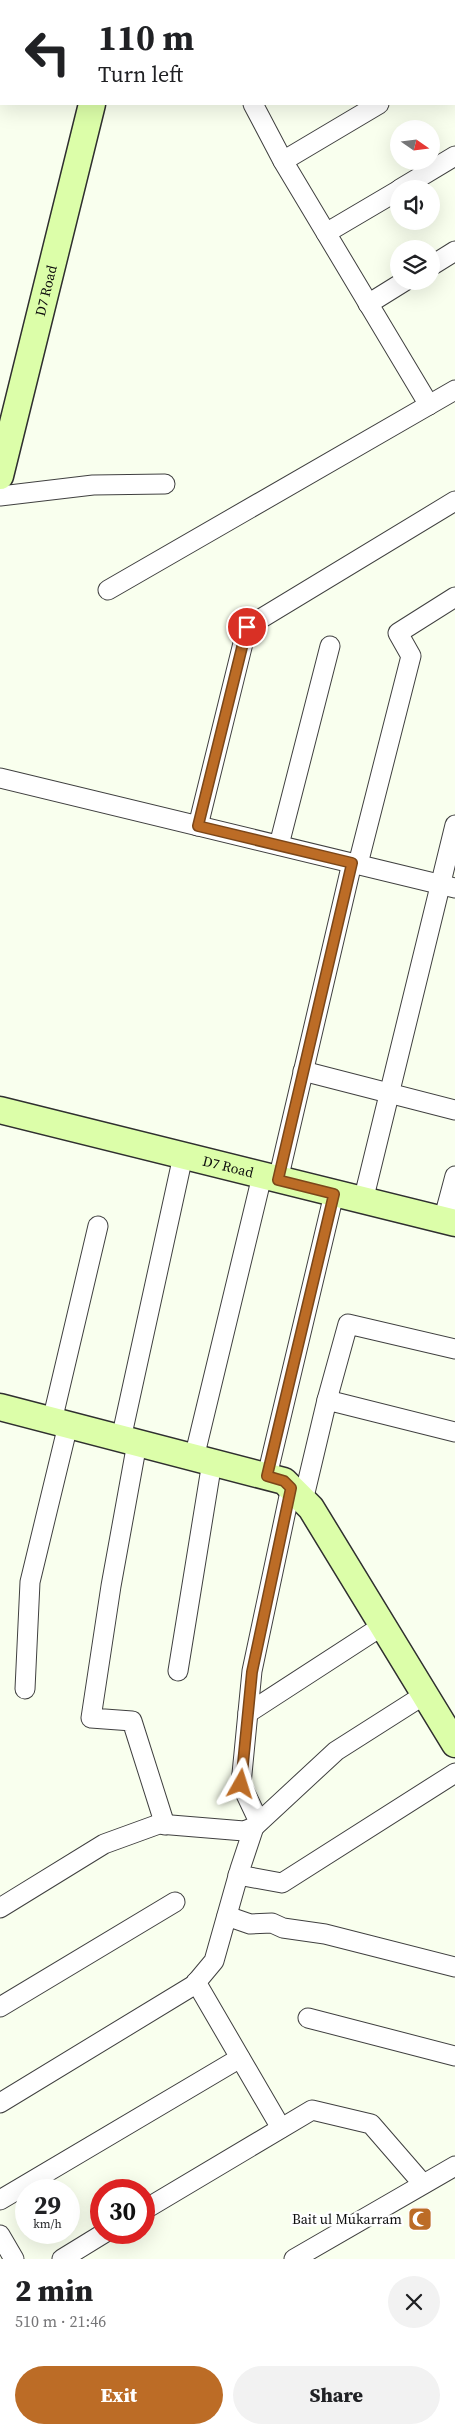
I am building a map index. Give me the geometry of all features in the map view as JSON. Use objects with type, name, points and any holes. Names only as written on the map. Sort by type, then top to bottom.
[{"type":"street","name":"D7 Road","points":[[0,476],[92,105]]},
{"type":"street","points":[[254,105],[283,161],[429,405]]},
{"type":"street","points":[[283,161],[377,105]]},
{"type":"street","points":[[415,180],[455,156]]},
{"type":"street","points":[[326,233],[390,195]]},
{"type":"street","points":[[440,260],[455,251]]},
{"type":"street","points":[[368,304],[391,290]]},
{"type":"street","points":[[108,590],[455,390]]},
{"type":"street","points":[[0,496],[93,485],[165,484]]},
{"type":"street","points":[[198,826],[247,627],[455,501]]},
{"type":"street","points":[[178,1671],[203,1460],[270,1178],[303,1072],[355,864],[412,656],[398,633],[455,597]]},
{"type":"street","points":[[280,845],[330,646]]},
{"type":"street","points":[[0,778],[448,886]]},
{"type":"street","points":[[363,1201],[389,1093],[448,886],[455,825]]},
{"type":"street","points":[[303,1072],[455,1110]]},
{"type":"street","name":"D7 Road","points":[[0,1110],[449,1222]]},
{"type":"street","points":[[165,1825],[132,1721],[91,1718],[111,1586],[129,1441],[184,1156]]},
{"type":"street","points":[[449,1222],[455,1176]]},
{"type":"street","points":[[267,1476],[334,1194]]},
{"type":"street","points":[[25,1690],[30,1582],[98,1226]]},
{"type":"street","points":[[0,2103],[196,1982],[214,1960],[238,1875],[257,1825],[241,1784],[252,1672],[297,1494],[327,1400],[348,1324],[455,1349]]},
{"type":"street","points":[[327,1400],[455,1432]]},
{"type":"street","points":[[0,1407],[284,1481],[311,1508],[455,1744]]},
{"type":"street","points":[[248,1713],[382,1626]]},
{"type":"street","points":[[0,1908],[104,1844],[159,1824],[244,1831],[257,1825],[336,1751],[424,1695]]},
{"type":"street","points":[[238,1875],[282,1883],[455,1773]]},
{"type":"street","points":[[0,2007],[175,1902]]},
{"type":"street","points":[[227,1916],[250,1924],[272,1923],[283,1928],[324,1934],[455,1967]]},
{"type":"street","points":[[196,1982],[281,2128]]},
{"type":"street","points":[[308,2018],[455,2056]]},
{"type":"street","points":[[0,2200],[240,2058]]},
{"type":"street","points":[[155,2203],[312,2110],[371,2124],[423,2184]]},
{"type":"street","points":[[294,2259],[455,2166]]},
{"type":"street","points":[[0,2235],[14,2259]]},
{"type":"street","points":[[62,2259],[90,2242]]},
{"type":"place","name":"Bait ul Mukarram","points":[[420,2219]]},
{"type":"route","points":[[241,1784],[252,1672],[291,1488],[284,1481],[267,1476],[334,1194],[278,1180],[352,863],[198,826],[247,627]]}]
